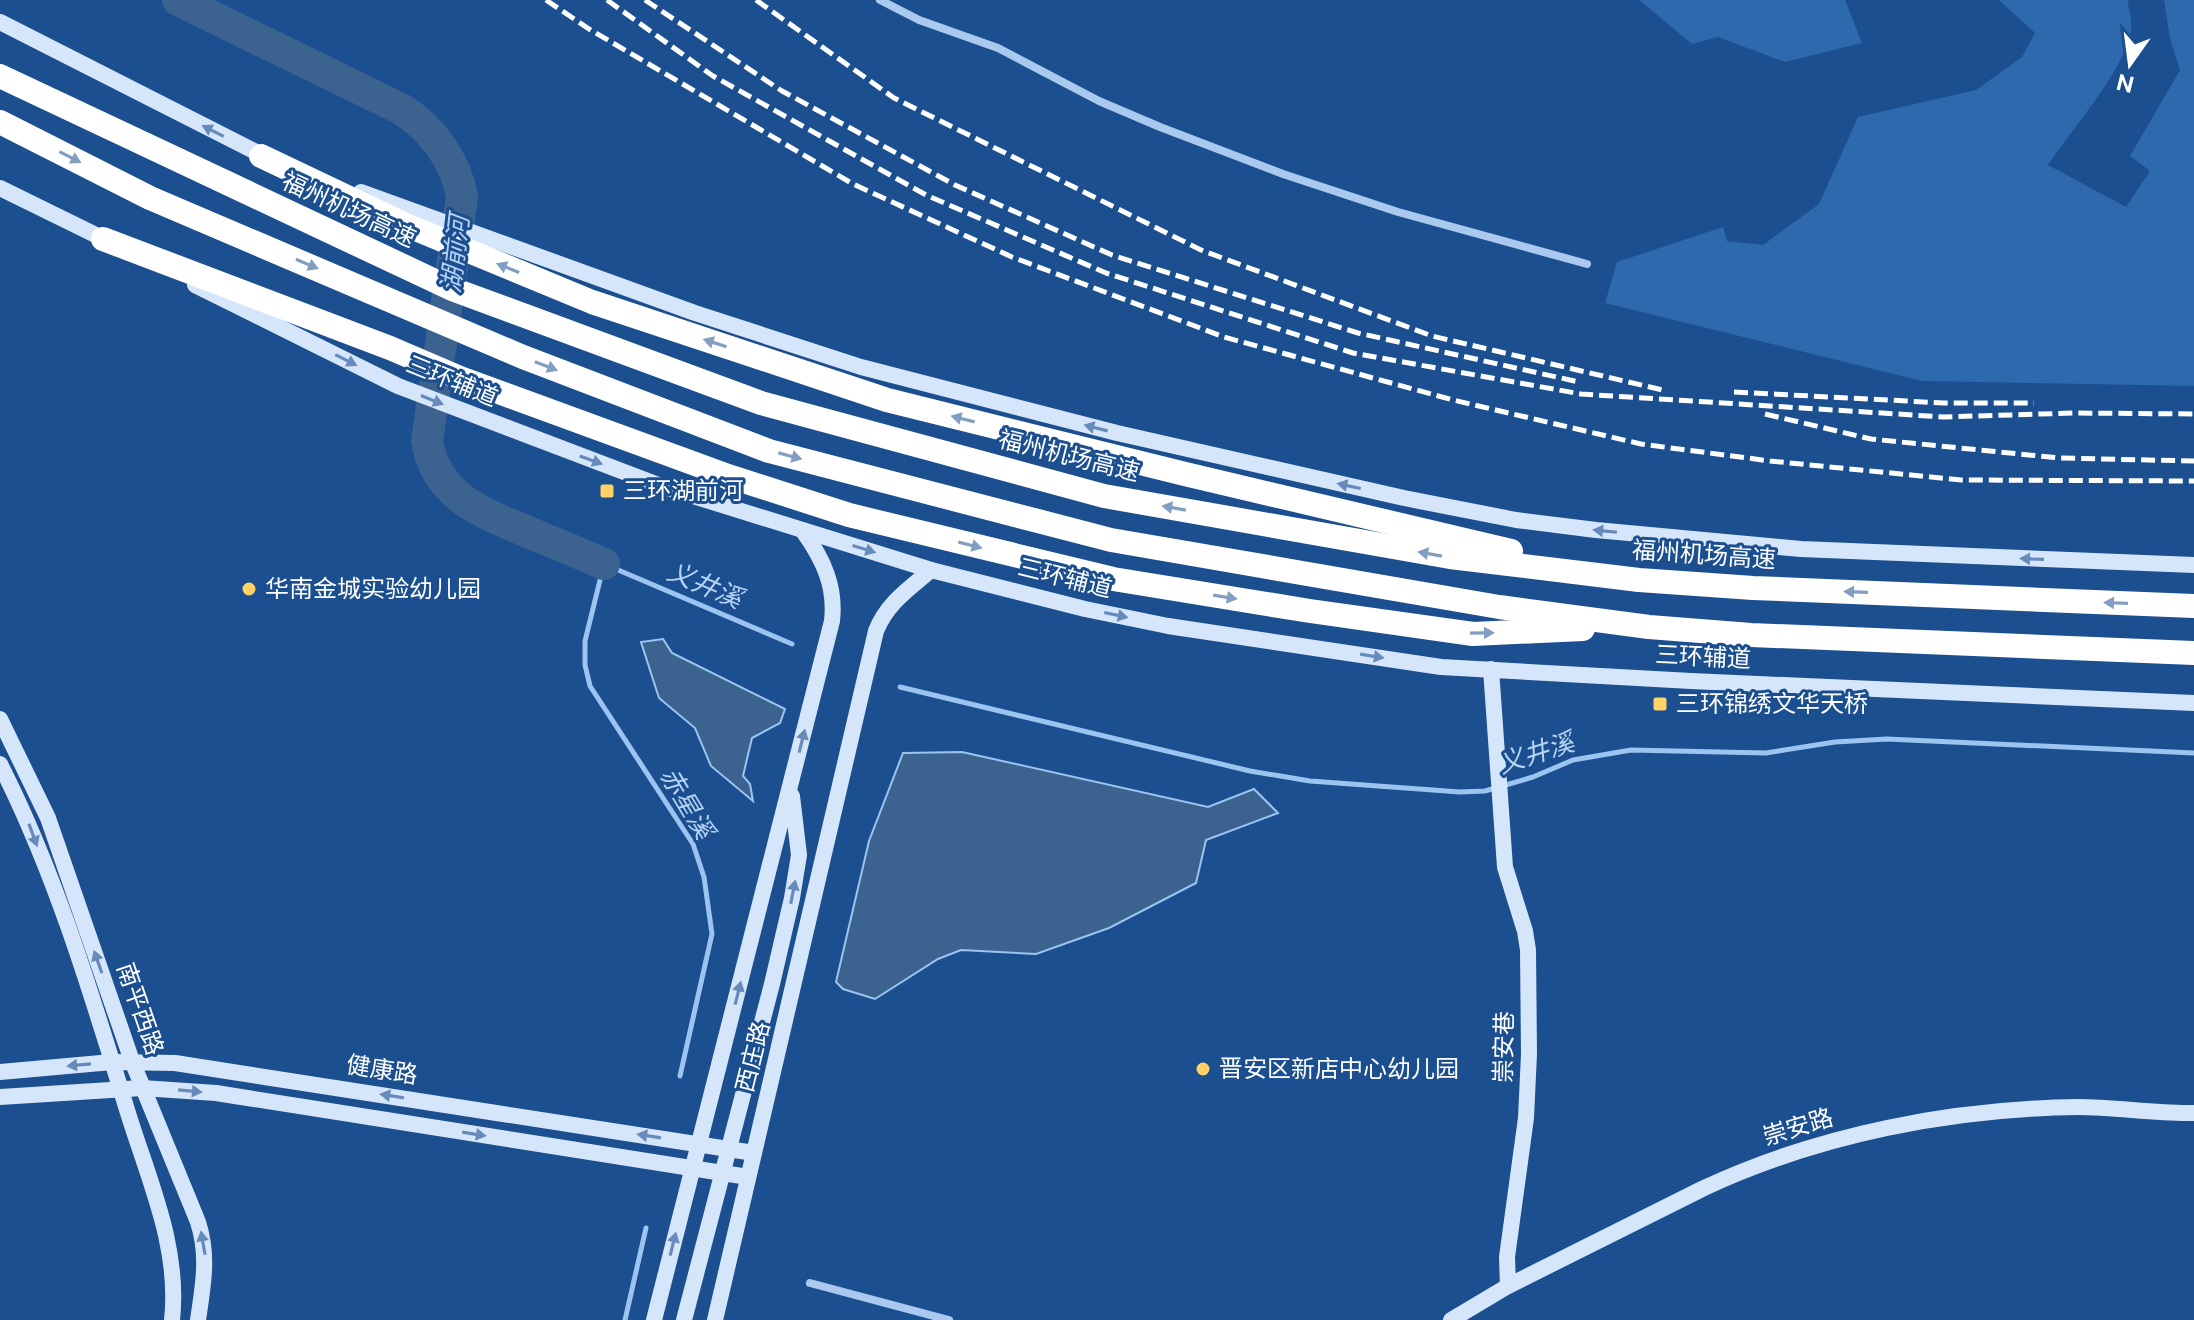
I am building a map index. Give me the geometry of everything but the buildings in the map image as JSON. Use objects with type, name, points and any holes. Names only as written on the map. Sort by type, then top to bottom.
[{"type":"highway","name":"福州机场高速","points":[[0,76],[452,289],[761,403],[1104,496],[1450,557],[1639,580],[1753,588],[2194,606]]},
{"type":"highway","points":[[0,122],[150,198],[523,357],[769,451],[1111,540],[1499,607],[1649,627],[1751,635],[2194,653]]},
{"type":"highway","points":[[261,156],[481,247],[592,302],[887,400],[1351,514],[1639,580]]},
{"type":"highway","points":[[103,239],[390,348],[460,378],[728,476],[849,515],[1113,579],[1473,634],[1649,627]]},
{"type":"main road","points":[[0,22],[261,156]]},
{"type":"main road","name":"三环辅道","points":[[0,188],[398,386],[465,413],[661,486],[803,531],[931,570],[1085,609],[1168,626],[1441,667],[2194,703]]},
{"type":"main road","points":[[481,247],[873,371],[1175,447],[1516,520],[1801,549],[2194,565]]},
{"type":"main road","points":[[654,1320],[833,609],[830,580],[817,550],[803,531]]},
{"type":"main road","points":[[712,1320],[876,631],[886,611],[931,570]]},
{"type":"main road","name":"崇安巷","points":[[1491,669],[1507,878],[1521,915],[1526,941],[1529,1024],[1526,1118],[1507,1257],[1508,1286]]},
{"type":"main road","name":"南平西路","points":[[0,719],[48,818],[142,1088],[198,1222],[205,1247],[205,1277],[198,1320]]},
{"type":"main road","name":"南平西路","points":[[0,764],[31,829],[163,1219],[173,1272],[172,1320]]},
{"type":"main road","points":[[684,1320],[792,898],[799,855],[790,787]]},
{"type":"main road","name":"西庄路","points":[[712,1320],[804,955],[836,804]]},
{"type":"main road","name":"健康路","points":[[0,1072],[132,1061],[220,1069],[754,1153]]},
{"type":"main road","name":"健康路","points":[[0,1097],[142,1088],[216,1093],[748,1177]]},
{"type":"main road","name":"崇安路","points":[[1451,1320],[1508,1286],[1735,1173],[1841,1139],[1922,1122],[2055,1108],[2194,1113]]},
{"type":"street","points":[[880,0],[919,20],[998,48],[1099,101],[1283,174],[1398,212],[1587,264]]},
{"type":"street","points":[[810,1283],[949,1320]]},
{"type":"shaded area","points":[[1639,0],[1845,0],[1862,43],[1785,62],[1718,37],[1692,44]]},
{"type":"shaded area","points":[[1999,0],[2128,0],[2131,31],[2118,65],[2048,165],[2126,207],[2150,171],[2130,156],[2180,70],[2170,39],[2164,0],[2194,0],[2194,386],[1922,381],[1605,303],[1617,262],[1723,227],[1727,241],[1763,245],[1819,204],[1858,117],[1976,90],[2022,57],[2035,33]]},
{"type":"shaded area","points":[[663,639],[672,653],[785,709],[780,723],[752,738],[743,776],[750,784],[753,801],[711,766],[695,728],[659,698],[641,642]]},
{"type":"shaded area","points":[[962,752],[1208,807],[1254,789],[1278,813],[1206,840],[1196,883],[1109,928],[1036,954],[961,950],[938,959],[875,999],[843,989],[836,982],[869,841],[903,753]]},
{"type":"waterway","name":"湖前河","points":[[178,0],[401,109],[423,126],[441,147],[454,171],[462,197],[427,441],[432,460],[451,489],[479,510],[604,564]]},
{"type":"waterway","name":"赤星溪","points":[[680,1076],[712,934],[704,877],[693,844],[590,686],[585,665],[585,641],[604,564],[792,644]]},
{"type":"waterway","name":"义井溪","points":[[900,687],[1250,771],[1310,781],[1460,792],[1485,791],[1533,777],[1573,760],[1631,750],[1766,753],[1835,742],[1887,739],[2194,753]]},
{"type":"waterway","name":"赤星溪","points":[[625,1320],[646,1228]]},
{"type":"railway","points":[[546,0],[589,29],[853,184],[1012,257],[1224,337],[1453,400],[1641,444],[1770,461],[1961,480],[2194,481]]},
{"type":"railway","points":[[607,0],[713,76],[926,195],[1106,273],[1353,353],[1581,394],[1944,417],[2073,413],[2194,414]]},
{"type":"railway","points":[[645,0],[782,91],[955,185],[1112,255],[1358,333],[1579,382]]},
{"type":"railway","points":[[756,0],[894,98],[1201,250],[1432,336],[1667,391]]},
{"type":"railway","points":[[1734,392],[1944,403],[2034,403]]},
{"type":"railway","points":[[1765,414],[1871,439],[2059,458],[2194,461]]},
{"type":"place","name":"三环湖前河","points":[[607,491]]},
{"type":"place","name":"华南金城实验幼儿园","points":[[249,589]]},
{"type":"place","name":"三环锦绣文华天桥","points":[[1660,704]]},
{"type":"place","name":"晋安区新店中心幼儿园","points":[[1203,1069]]}]
